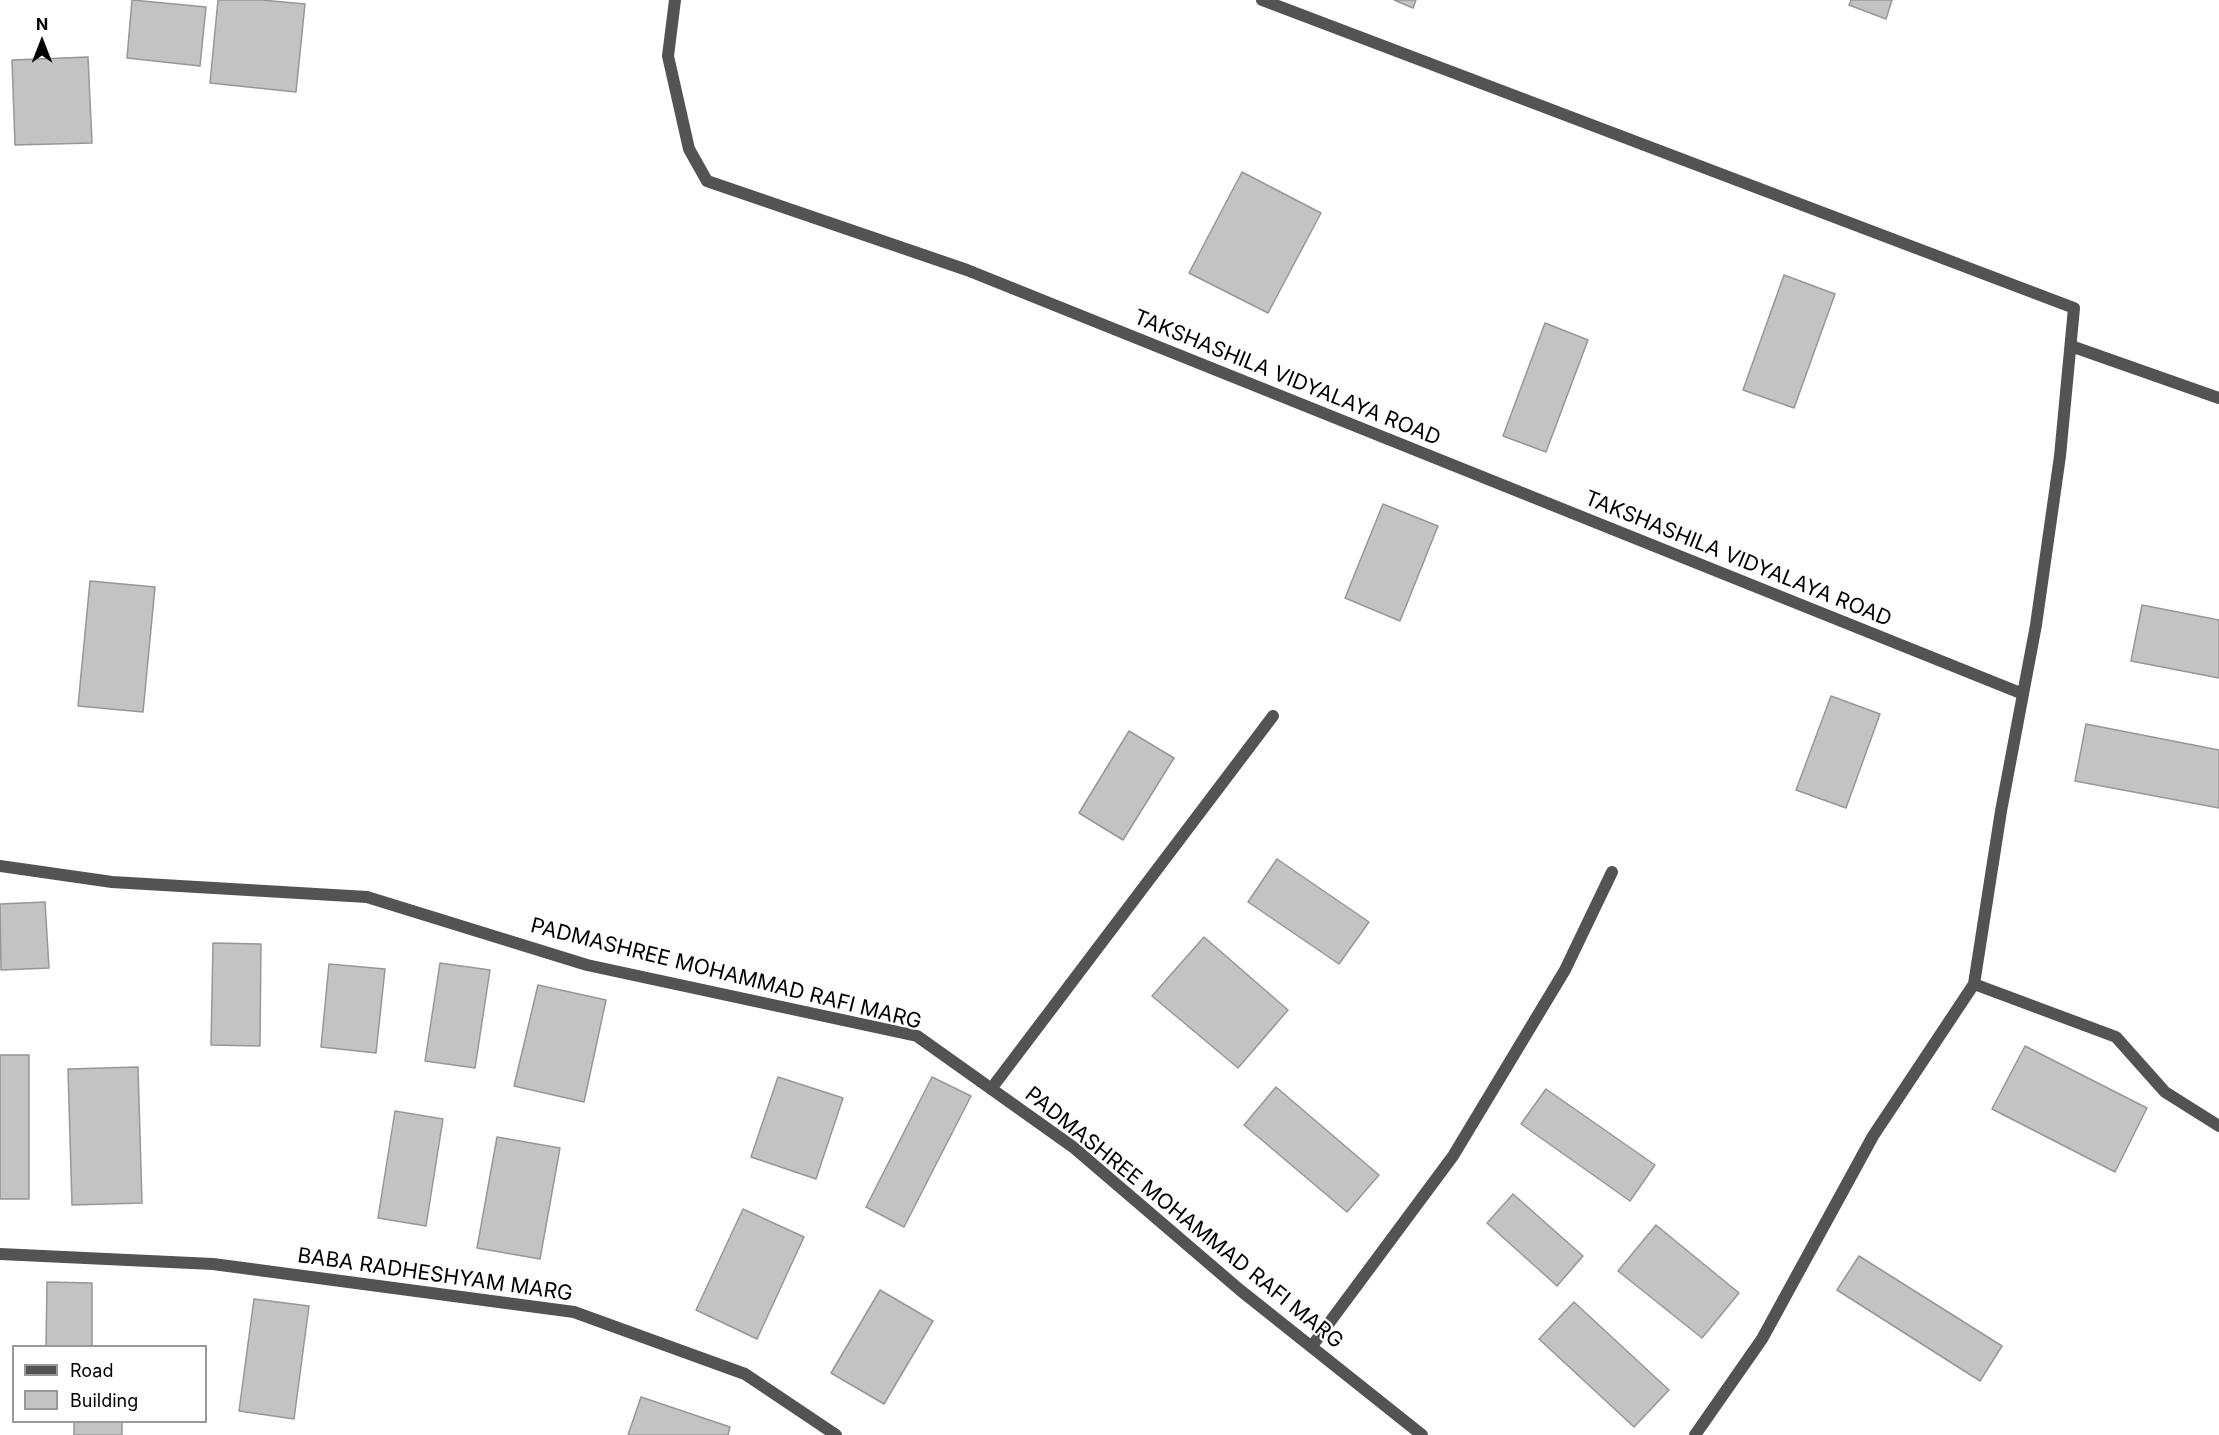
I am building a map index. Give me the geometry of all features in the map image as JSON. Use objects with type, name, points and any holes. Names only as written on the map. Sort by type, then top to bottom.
[{"type":"street","name":"TAKSHASHILA VIDYALAYA ROAD","points":[[675,0],[668,56],[689,150],[706,181],[967,270],[2023,694]]},
{"type":"street","points":[[1262,0],[2074,308],[2059,467],[2036,625],[1974,984],[1873,1136],[1762,1339],[1695,1435]]},
{"type":"street","points":[[2071,346],[2219,398]]},
{"type":"street","points":[[991,1089],[1273,716]]},
{"type":"street","name":"PADMASHREE MOHAMMAD RAFI MARG","points":[[0,866],[112,882],[367,897],[587,965],[917,1036],[1073,1147],[1240,1290],[1422,1435]]},
{"type":"street","points":[[1312,1346],[1453,1156],[1565,970],[1612,872]]},
{"type":"street","points":[[1974,984],[2116,1037],[2164,1092],[2219,1126]]},
{"type":"street","name":"BABA RADHESHYAM MARG","points":[[0,1254],[213,1264],[574,1312],[745,1374],[836,1435]]},
{"type":"building","points":[[132,0],[206,7],[200,66],[127,58]]},
{"type":"building","points":[[218,0],[262,0],[305,4],[296,92],[210,83]]},
{"type":"building","points":[[1394,0],[1416,0],[1413,8]]},
{"type":"building","points":[[1851,0],[1892,0],[1886,19],[1849,5]]},
{"type":"building","points":[[88,57],[92,143],[15,145],[12,60]]},
{"type":"building","points":[[1242,172],[1321,213],[1268,313],[1189,273]]},
{"type":"building","points":[[1784,275],[1835,294],[1794,408],[1743,390]]},
{"type":"building","points":[[1545,323],[1588,340],[1546,452],[1503,436]]},
{"type":"building","points":[[1383,504],[1438,526],[1400,621],[1345,598]]},
{"type":"building","points":[[90,581],[155,587],[143,712],[78,706]]},
{"type":"building","points":[[2142,605],[2219,620],[2219,678],[2131,661]]},
{"type":"building","points":[[1831,696],[1880,714],[1846,808],[1796,790]]},
{"type":"building","points":[[2086,724],[2219,750],[2219,808],[2075,781]]},
{"type":"building","points":[[1129,731],[1174,758],[1123,840],[1079,813]]},
{"type":"building","points":[[1277,859],[1369,922],[1339,964],[1248,902]]},
{"type":"building","points":[[45,902],[49,968],[1,970],[0,904]]},
{"type":"building","points":[[1204,937],[1288,1010],[1238,1068],[1152,996]]},
{"type":"building","points":[[213,943],[261,944],[260,1046],[211,1045]]},
{"type":"building","points":[[440,963],[490,970],[475,1068],[425,1061]]},
{"type":"building","points":[[329,964],[385,969],[376,1053],[321,1047]]},
{"type":"building","points":[[538,985],[606,1000],[584,1102],[514,1086]]},
{"type":"building","points":[[2025,1046],[2147,1108],[2115,1172],[1992,1109]]},
{"type":"building","points":[[0,1055],[29,1055],[29,1199],[0,1199]]},
{"type":"building","points":[[138,1067],[142,1203],[72,1205],[68,1069]]},
{"type":"building","points":[[778,1077],[843,1098],[816,1179],[751,1157]]},
{"type":"building","points":[[932,1077],[971,1096],[904,1227],[866,1207]]},
{"type":"building","points":[[1276,1087],[1379,1175],[1347,1212],[1244,1125]]},
{"type":"building","points":[[1546,1089],[1655,1165],[1630,1201],[1521,1124]]},
{"type":"building","points":[[395,1111],[443,1119],[426,1226],[378,1218]]},
{"type":"building","points":[[497,1137],[560,1148],[540,1259],[477,1248]]},
{"type":"building","points":[[1513,1194],[1583,1256],[1557,1286],[1487,1223]]},
{"type":"building","points":[[743,1209],[804,1237],[757,1339],[696,1310]]},
{"type":"building","points":[[1656,1225],[1739,1293],[1702,1338],[1618,1271]]},
{"type":"building","points":[[1859,1256],[2002,1346],[1980,1381],[1837,1290]]},
{"type":"building","points":[[47,1282],[92,1283],[92,1345],[46,1345]]},
{"type":"building","points":[[880,1290],[933,1321],[884,1404],[831,1373]]},
{"type":"building","points":[[254,1299],[309,1306],[294,1419],[239,1411]]},
{"type":"building","points":[[1574,1302],[1669,1390],[1634,1427],[1539,1339]]},
{"type":"building","points":[[641,1397],[730,1427],[728,1435],[628,1435]]},
{"type":"building","points":[[74,1423],[122,1423],[122,1435],[74,1435]]}]
